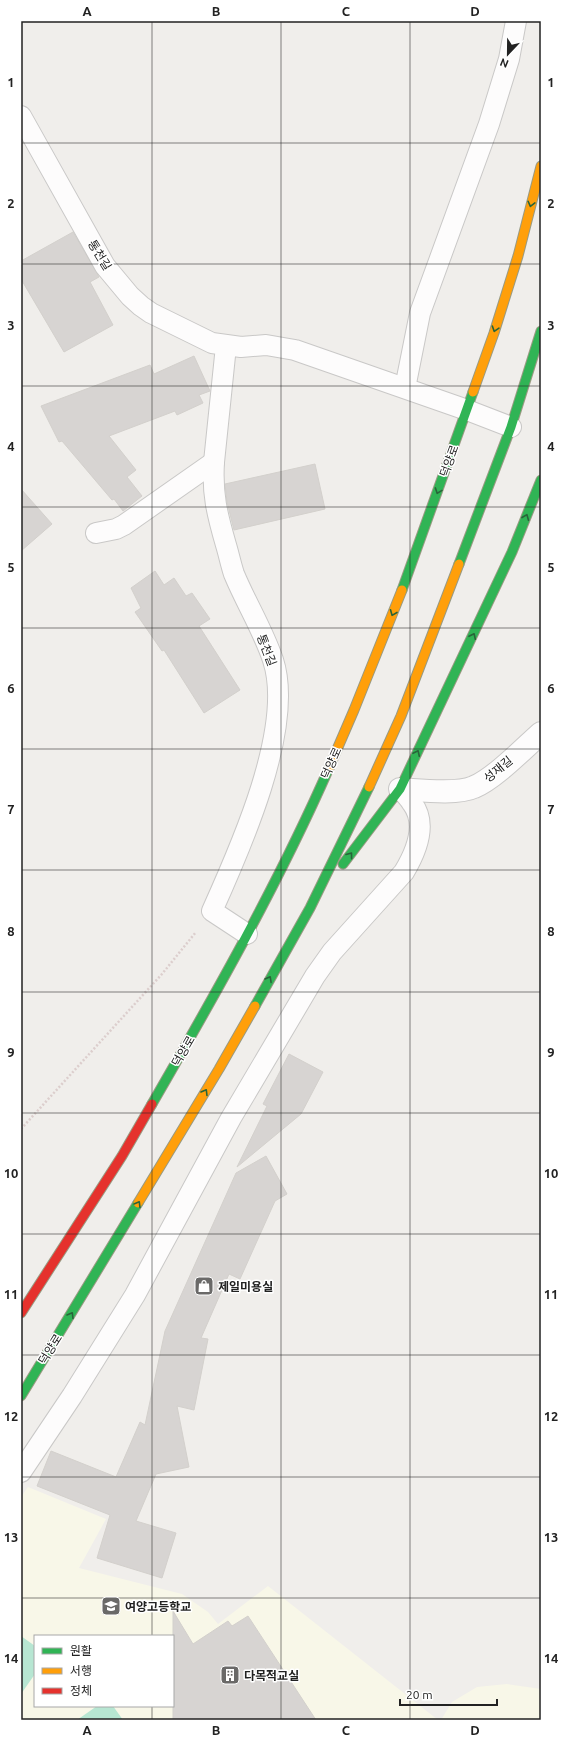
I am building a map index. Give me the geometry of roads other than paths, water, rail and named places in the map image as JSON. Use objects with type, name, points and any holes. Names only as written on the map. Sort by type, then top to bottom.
[{"type":"main road","name":"덕양로","points":[[21,1313],[122,1156],[206,1011],[247,934],[316,797],[354,710],[412,564],[467,410],[494,333],[518,256],[541,166]]},
{"type":"main road","name":"덕양로","points":[[21,1396],[219,1068],[310,908],[377,779],[511,428],[541,331]]},
{"type":"main road","points":[[310,908],[397,787],[512,552],[541,480]]},
{"type":"street","name":"성재길","points":[[397,787],[460,790],[474,788],[488,779],[541,733]]},
{"type":"lane","points":[[405,388],[420,313],[489,124],[509,59],[516,21]]},
{"type":"lane","name":"통천길","points":[[21,116],[105,266],[130,296],[151,313],[212,343],[241,347],[266,345],[295,350],[467,410],[511,428]]},
{"type":"lane","name":"통천길","points":[[226,346],[214,462],[213,481],[215,507],[234,573],[273,660],[277,677],[278,694],[276,721],[266,768],[249,824],[212,911],[247,934]]},
{"type":"lane","points":[[96,533],[116,529],[124,525],[214,462]]},
{"type":"lane","points":[[21,1472],[72,1396],[136,1295],[231,1118],[315,976],[332,952],[404,872],[410,862],[416,848],[420,824],[418,814],[413,803],[397,787]]},
{"type":"place","name":"제일미용실","points":[[204,1286]]},
{"type":"place","name":"여양고등학교","points":[[111,1606]]},
{"type":"place","name":"다목적교실","points":[[230,1675]]}]
